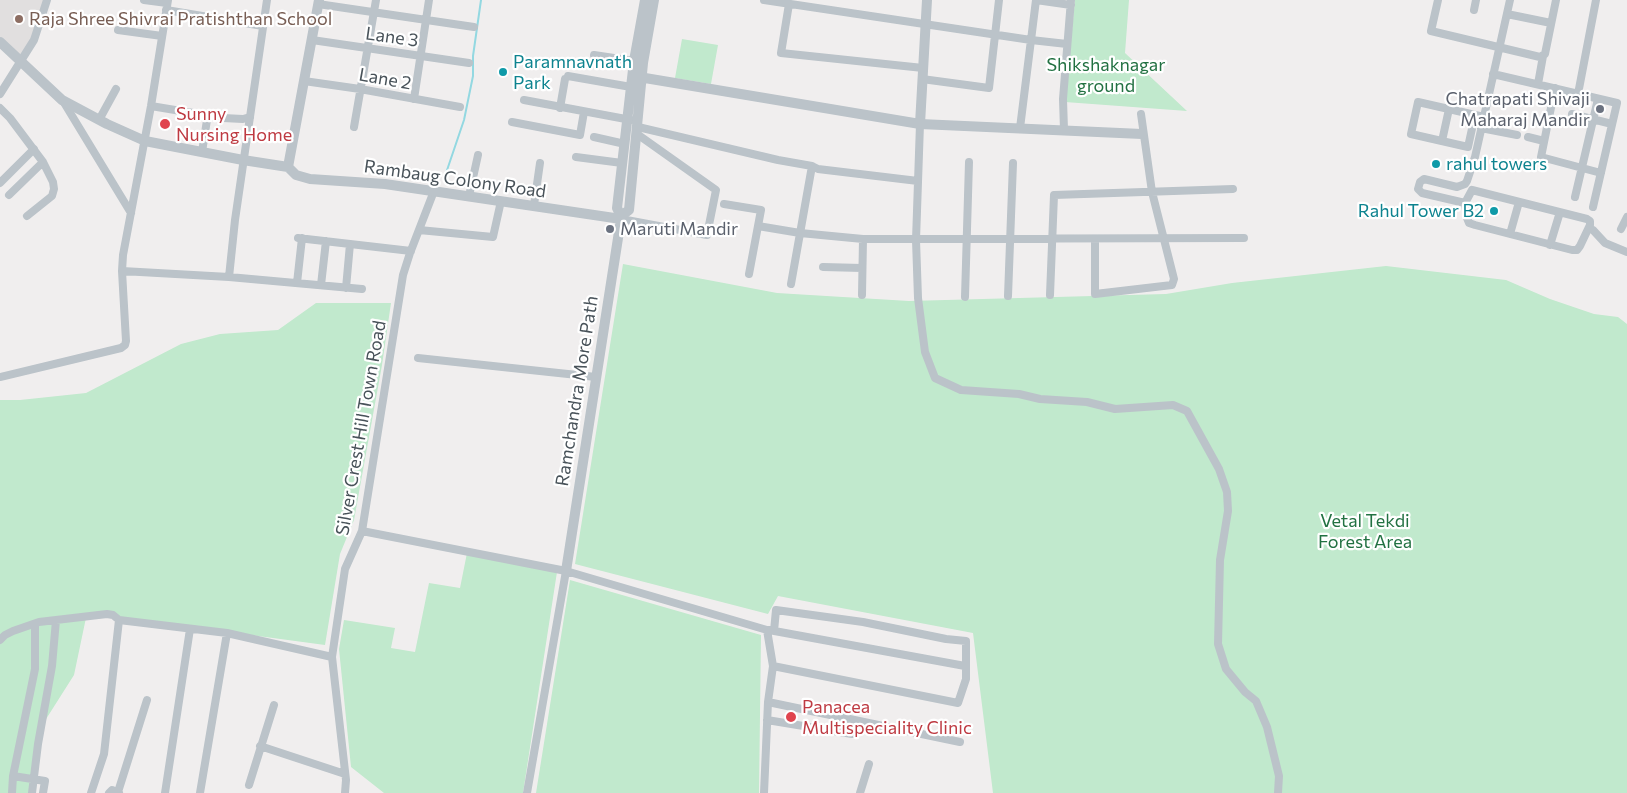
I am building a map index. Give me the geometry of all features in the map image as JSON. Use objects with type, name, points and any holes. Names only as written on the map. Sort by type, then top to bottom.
[{"type":"street","points":[[0,94],[34,40],[47,0]]},
{"type":"street","points":[[144,0],[263,26]]},
{"type":"street","points":[[229,277],[243,160],[267,0]]},
{"type":"street","points":[[354,127],[376,0]]},
{"type":"street","points":[[414,99],[429,0]]},
{"type":"street","name":"Ramchandra More Path","points":[[621,217],[629,210],[638,128],[637,76],[634,61],[645,0]]},
{"type":"street","name":"Ramchandra More Path","points":[[566,571],[621,217],[617,208],[631,87],[643,62],[654,0]]},
{"type":"street","points":[[764,0],[1067,44]]},
{"type":"street","points":[[927,0],[916,240],[918,298],[925,352],[936,378],[961,390],[1019,394],[1040,399],[1087,402],[1115,409],[1173,405],[1187,412],[1218,469],[1227,492],[1228,511],[1220,560],[1218,644],[1226,669],[1245,692],[1256,701],[1268,727],[1279,776],[1278,793]]},
{"type":"street","points":[[922,79],[989,88],[999,0]]},
{"type":"street","points":[[1020,128],[1036,0],[1071,3],[1063,99],[1064,130]]},
{"type":"street","points":[[1438,0],[1431,31],[1540,57],[1543,56]]},
{"type":"street","points":[[1474,10],[1476,0]]},
{"type":"street","points":[[1465,203],[1422,193],[1418,190],[1420,182],[1424,179],[1457,187],[1465,184],[1476,151],[1510,0]]},
{"type":"street","points":[[1538,84],[1556,0]]},
{"type":"street","points":[[1578,94],[1596,0]]},
{"type":"street","points":[[288,167],[318,2],[474,28]]},
{"type":"street","points":[[794,3],[781,53],[923,68]]},
{"type":"street","points":[[0,377],[123,347],[126,341],[122,271],[167,4]]},
{"type":"street","points":[[1507,14],[1551,24]]},
{"type":"street","points":[[118,30],[162,36]]},
{"type":"street","name":"Lane 3","points":[[312,40],[469,63]]},
{"type":"street","name":"Rambaug Colony Road","points":[[0,42],[62,100],[145,141],[288,167],[296,174],[310,179],[386,184],[621,217]]},
{"type":"street","points":[[594,56],[634,61]]},
{"type":"street","points":[[1493,74],[1617,103],[1593,207]]},
{"type":"street","points":[[637,76],[920,124],[1142,134]]},
{"type":"street","points":[[560,108],[566,77],[631,87]]},
{"type":"street","name":"Lane 2","points":[[304,81],[460,107]]},
{"type":"street","points":[[100,120],[116,88]]},
{"type":"street","points":[[1555,88],[1542,156],[1601,173]]},
{"type":"street","points":[[1575,197],[1598,98]]},
{"type":"street","points":[[62,100],[131,213]]},
{"type":"street","points":[[524,100],[627,120],[716,190],[707,235],[621,217]]},
{"type":"street","points":[[1475,115],[1468,148],[1411,134],[1418,102],[1484,116]]},
{"type":"street","points":[[151,106],[223,118],[243,119],[250,117]]},
{"type":"street","points":[[0,108],[34,149],[53,182],[52,196],[27,216]]},
{"type":"street","points":[[1442,141],[1449,108]]},
{"type":"street","points":[[512,122],[580,135],[584,112]]},
{"type":"street","points":[[1095,239],[1095,294],[1172,285],[1174,279],[1152,192],[1142,134],[1141,114]]},
{"type":"street","points":[[1572,114],[1612,124]]},
{"type":"street","points":[[202,152],[207,120]]},
{"type":"street","points":[[638,128],[812,166],[818,169],[918,181]]},
{"type":"street","points":[[1481,128],[1517,135]]},
{"type":"street","points":[[594,137],[625,144]]},
{"type":"street","points":[[1528,138],[1544,141]]},
{"type":"street","points":[[0,183],[34,149]]},
{"type":"street","points":[[469,196],[478,155]]},
{"type":"street","points":[[576,156],[622,163]]},
{"type":"street","points":[[8,195],[43,162]]},
{"type":"street","points":[[966,298],[969,162]]},
{"type":"street","points":[[534,205],[540,163]]},
{"type":"street","points":[[1008,296],[1013,163]]},
{"type":"street","points":[[791,284],[812,166]]},
{"type":"street","points":[[1050,295],[1054,195],[1233,189]]},
{"type":"street","points":[[1472,190],[1587,219],[1590,220],[1590,225],[1580,246],[1576,250],[1572,250],[1469,223],[1465,203],[1472,190]]},
{"type":"street","name":"Silver Crest Hill Town Road","points":[[346,793],[332,657],[346,569],[362,531],[403,275],[434,192]]},
{"type":"street","points":[[419,230],[493,237],[501,201]]},
{"type":"street","points":[[1510,234],[1519,202]]},
{"type":"street","points":[[724,204],[761,210],[749,274]]},
{"type":"street","points":[[1550,245],[1560,212]]},
{"type":"street","points":[[1621,229],[1627,217]]},
{"type":"street","points":[[758,226],[800,233],[863,239],[1244,238]]},
{"type":"street","points":[[1593,230],[1606,243],[1627,252]]},
{"type":"street","points":[[298,283],[300,238],[411,251]]},
{"type":"street","points":[[862,295],[863,239]]},
{"type":"street","points":[[321,285],[326,241]]},
{"type":"street","points":[[346,288],[350,244]]},
{"type":"street","points":[[823,267],[862,268]]},
{"type":"street","points":[[122,271],[229,277],[362,289]]},
{"type":"street","points":[[418,358],[596,377]]},
{"type":"street","points":[[362,531],[566,571],[771,630],[965,666]]},
{"type":"street","points":[[527,793],[566,571]]},
{"type":"street","points":[[764,793],[768,702],[773,666],[771,630],[776,610],[863,622],[966,642],[966,679],[958,704],[773,666]]},
{"type":"street","points":[[0,640],[13,630],[35,624],[107,614],[113,615],[119,620],[227,633],[332,657]]},
{"type":"street","points":[[32,793],[52,666],[56,620]]},
{"type":"street","points":[[91,793],[104,754],[119,620]]},
{"type":"street","points":[[12,793],[13,776],[35,669],[35,624]]},
{"type":"street","points":[[164,793],[190,629]]},
{"type":"street","points":[[200,793],[227,633]]},
{"type":"street","points":[[109,793],[112,790],[119,793],[147,700]]},
{"type":"street","points":[[768,702],[960,742]]},
{"type":"street","points":[[249,785],[274,705]]},
{"type":"street","points":[[767,720],[852,734]]},
{"type":"street","points":[[260,746],[345,774]]},
{"type":"street","points":[[860,793],[868,764]]},
{"type":"street","points":[[13,776],[45,781],[43,793]]},
{"type":"shaded area","name":"Raja Shree Shivrai Pratishthan School","points":[[0,0],[44,0],[32,39],[22,59],[0,40]]},
{"type":"green space","name":"Shikshaknagar ground","points":[[1075,0],[1129,0],[1125,53],[1187,111],[1065,102]]},
{"type":"green space","points":[[682,39],[718,45],[711,84],[675,78]]},
{"type":"green space","name":"Vetal Tekdi Forest Area","points":[[623,264],[777,293],[909,301],[1166,294],[1232,283],[1386,266],[1506,280],[1550,299],[1594,314],[1618,317],[1627,324],[1627,793],[993,793],[973,633],[778,596],[768,614],[575,564]]},
{"type":"green space","points":[[316,303],[391,303],[382,365],[354,520],[340,554],[325,645],[87,613],[74,675],[41,727],[30,793],[0,793],[0,400],[20,400],[86,393],[181,344],[220,334],[278,330]]},
{"type":"green space","points":[[467,553],[557,572],[523,793],[384,793],[351,767],[339,649],[344,620],[395,628],[391,648],[415,652],[429,583],[460,588]]},
{"type":"green space","points":[[570,580],[761,635],[759,793],[536,793]]},
{"type":"waterway","points":[[444,179],[464,120],[473,76],[473,56],[481,0]]},
{"type":"place","name":"Raja Shree Shivrai Pratishthan School","points":[[19,19]]},
{"type":"place","name":"Paramnavnath Park","points":[[503,72]]},
{"type":"place","name":"Chatrapati Shivaji Maharaj Mandir","points":[[1600,109]]},
{"type":"place","name":"Sunny Nursing Home","points":[[165,124]]},
{"type":"place","name":"rahul towers","points":[[1436,164]]},
{"type":"place","name":"Rahul Tower B2","points":[[1494,211]]},
{"type":"place","name":"Maruti Mandir","points":[[610,229]]},
{"type":"place","name":"Panacea Multispeciality Clinic","points":[[791,717]]}]
